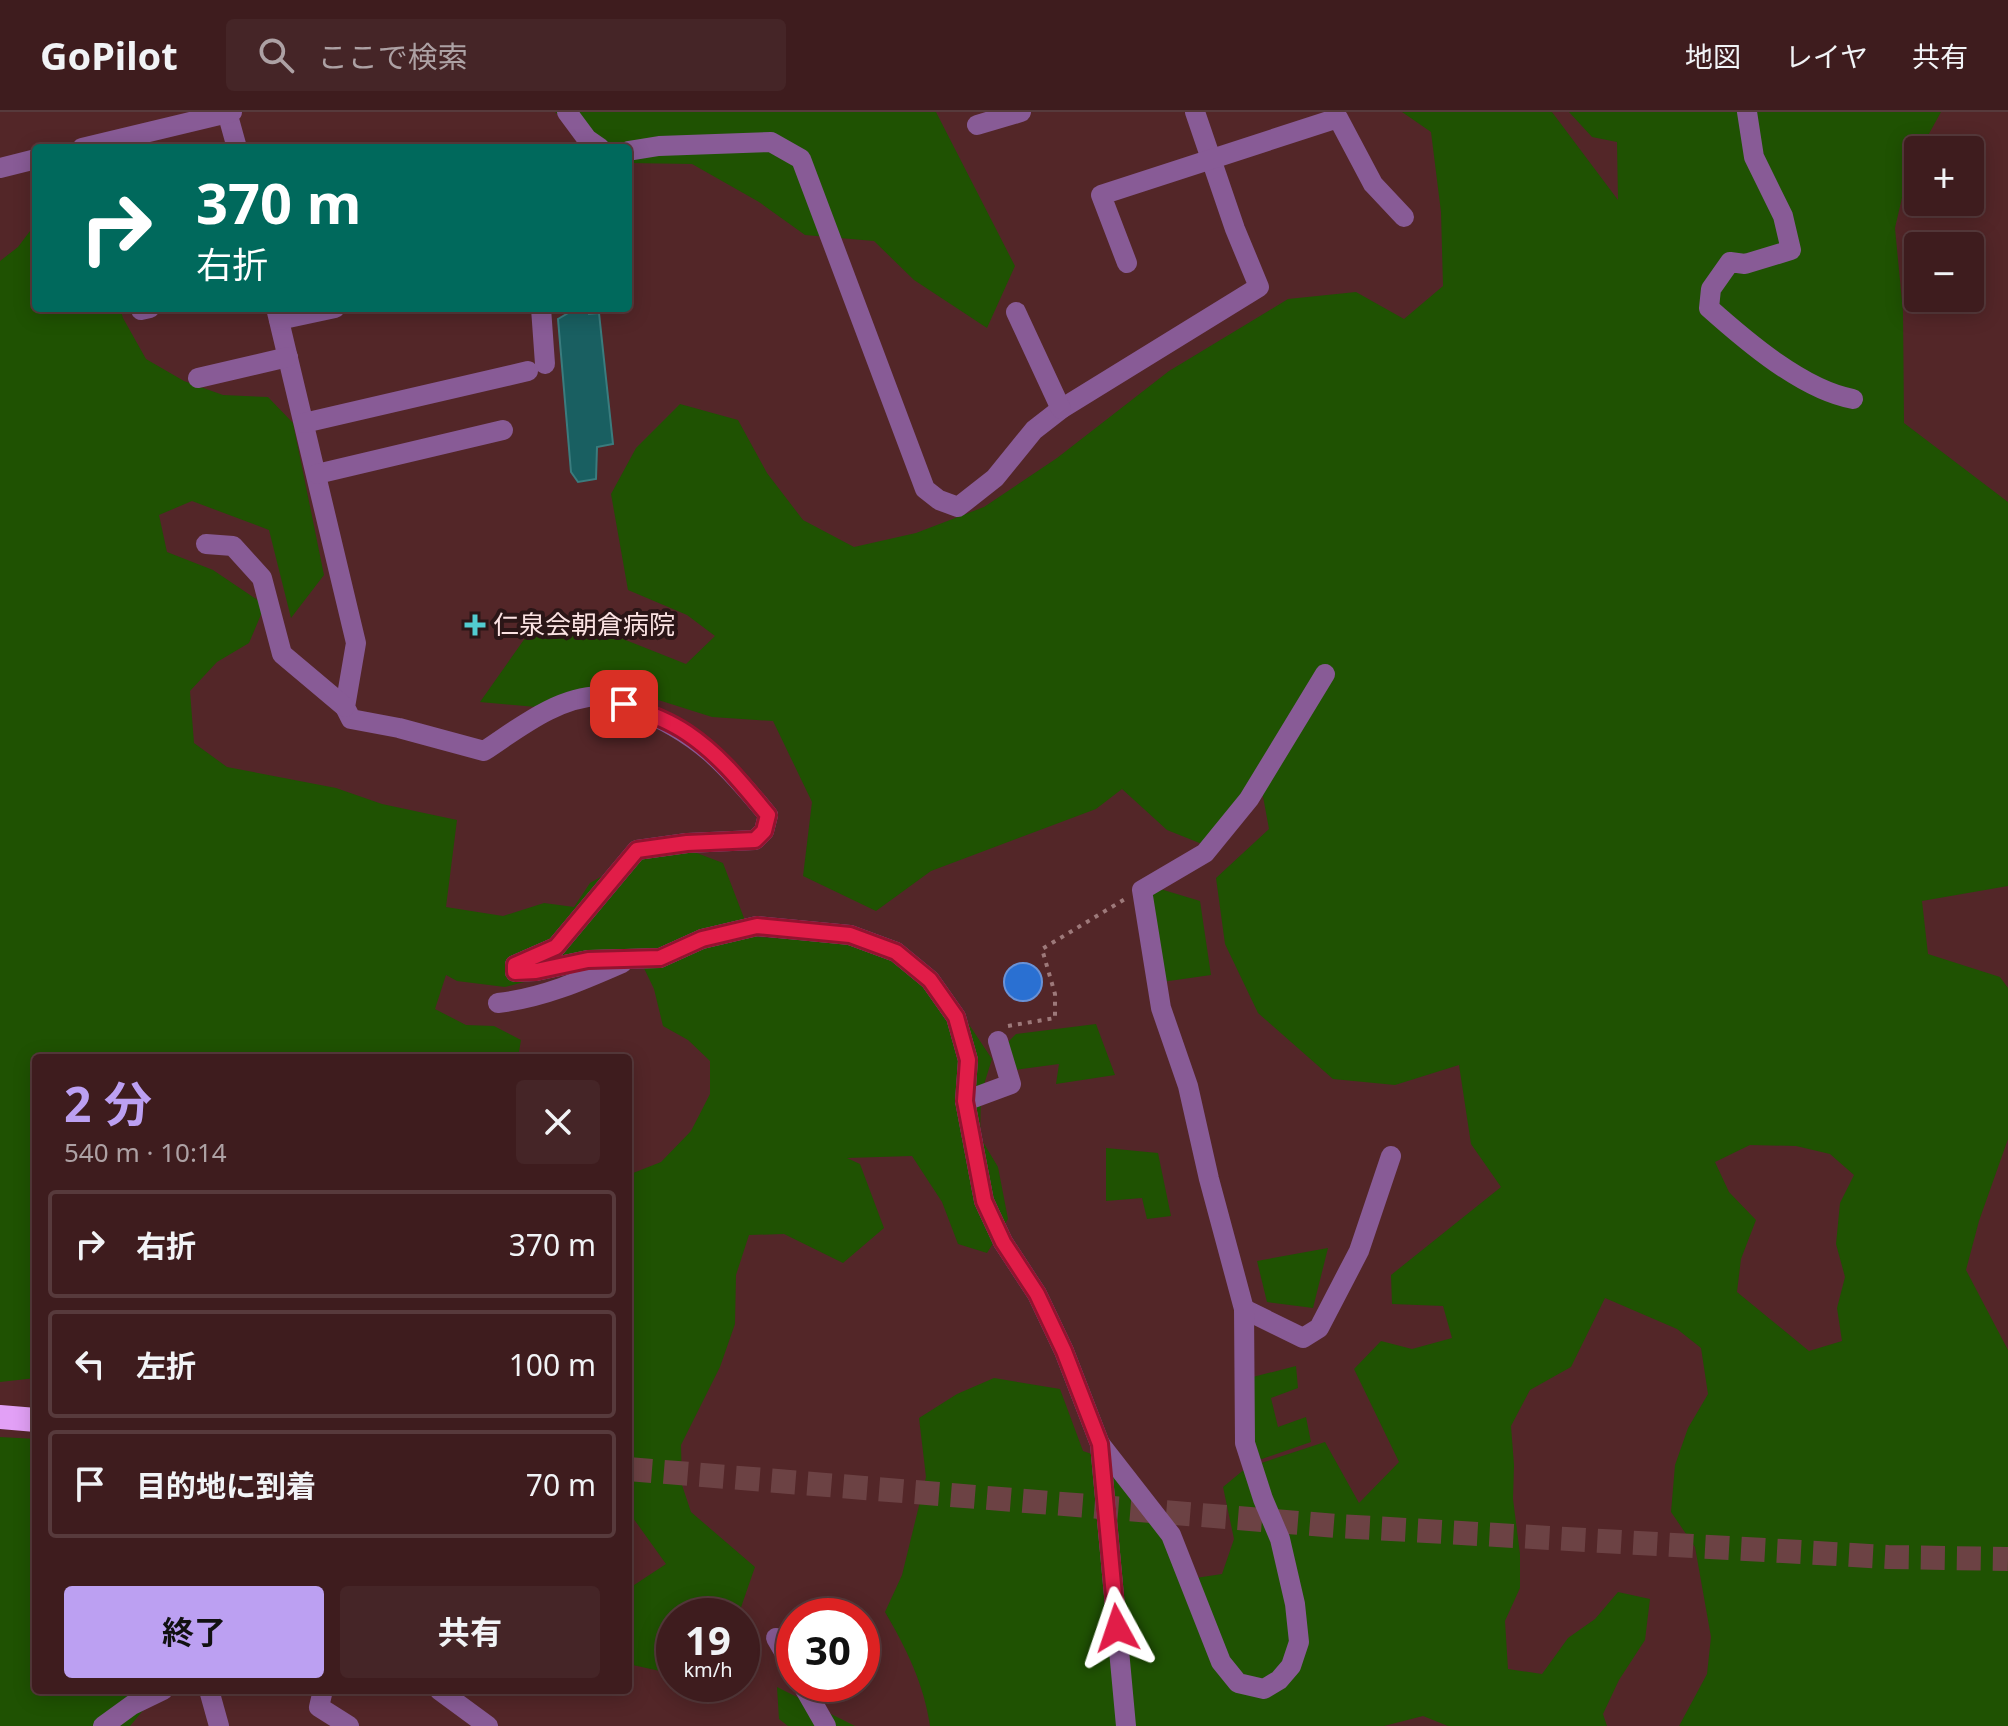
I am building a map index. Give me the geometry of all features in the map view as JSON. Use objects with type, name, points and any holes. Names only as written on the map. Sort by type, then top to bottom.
[{"type":"highway","points":[[0,1417],[32,1420]]},
{"type":"street","points":[[98,144],[229,112],[236,144]]},
{"type":"street","points":[[567,112],[594,144]]},
{"type":"street","points":[[977,125],[1021,112]]},
{"type":"street","points":[[632,150],[659,146],[771,142],[801,159],[925,489],[939,500],[958,507],[995,478],[1034,430],[1061,409],[1259,287],[1235,229],[1195,112]]},
{"type":"street","points":[[1747,112],[1754,157],[1783,216],[1791,250],[1745,264],[1730,262],[1711,289],[1709,308],[1755,349],[1833,395],[1853,399]]},
{"type":"street","points":[[1127,263],[1101,195],[1338,118],[1373,184],[1404,217]]},
{"type":"street","points":[[0,168],[32,160]]},
{"type":"street","points":[[304,423],[537,368],[541,312]]},
{"type":"street","points":[[1016,312],[1061,409]]},
{"type":"street","points":[[278,314],[356,643],[345,707]]},
{"type":"street","points":[[198,378],[288,357]]},
{"type":"street","points":[[317,474],[503,430]]},
{"type":"street","points":[[206,544],[233,546],[262,578],[282,654],[345,707],[351,719],[399,728],[484,751],[543,713],[576,700],[603,695],[687,733],[738,778],[768,815],[764,831],[755,840],[687,843],[637,850],[556,947],[515,965],[515,972],[536,971],[588,960],[660,958],[702,939],[757,926],[850,935],[896,952],[930,980],[956,1017],[968,1060],[965,1101],[984,1201],[1003,1242],[1037,1294],[1064,1351],[1100,1444],[1126,1726]]},
{"type":"street","points":[[1100,1444],[1171,1535],[1221,1662],[1238,1683],[1264,1689],[1279,1680],[1291,1666],[1299,1642],[1298,1629],[1280,1539],[1245,1443],[1244,1309],[1188,1086],[1161,1008],[1142,890],[1205,853],[1249,799],[1325,674]]},
{"type":"street","points":[[498,1003],[530,999],[575,984],[633,958]]},
{"type":"street","points":[[965,1101],[1011,1084],[998,1041]]},
{"type":"street","points":[[1244,1309],[1303,1338],[1319,1328],[1359,1251],[1391,1156]]},
{"type":"street","points":[[103,1726],[132,1705],[155,1694]]},
{"type":"street","points":[[210,1694],[219,1726]]},
{"type":"street","points":[[322,1694],[319,1707],[349,1726]]},
{"type":"street","points":[[444,1694],[488,1726]]},
{"type":"street","points":[[812,1702],[826,1726]]},
{"type":"path","points":[[998,1041],[1009,1026],[1055,1018],[1055,994],[1042,949],[1142,890]]},
{"type":"green space","points":[[555,112],[936,112],[1015,266],[987,328],[914,280],[874,241],[805,235],[759,202],[692,164],[632,163],[632,144],[591,144]]},
{"type":"green space","points":[[1402,112],[1552,112],[1618,200],[1617,142],[1592,137],[1569,112],[1941,112],[1928,136],[1904,136],[1904,189],[1895,228],[1903,312],[1904,423],[2008,502],[2008,886],[1922,901],[1928,954],[2000,977],[2008,988],[2008,1139],[1979,1221],[1966,1270],[2008,1350],[2008,1726],[1679,1726],[1707,1674],[1711,1637],[1695,1547],[1671,1512],[1675,1465],[1688,1428],[1708,1394],[1701,1348],[1677,1329],[1605,1298],[1571,1367],[1530,1390],[1511,1426],[1520,1588],[1505,1621],[1508,1669],[1542,1674],[1568,1638],[1595,1619],[1618,1592],[1650,1599],[1645,1640],[1619,1680],[1603,1714],[1607,1726],[1448,1726],[1423,1716],[1384,1726],[930,1726],[913,1667],[885,1612],[902,1575],[926,1477],[919,1418],[957,1394],[994,1378],[1060,1389],[1083,1451],[1123,1465],[1189,1579],[1222,1574],[1234,1539],[1223,1487],[1246,1468],[1325,1442],[1359,1503],[1399,1462],[1354,1369],[1381,1341],[1412,1349],[1452,1338],[1443,1306],[1392,1304],[1391,1275],[1501,1187],[1471,1144],[1459,1065],[1395,1085],[1333,1079],[1258,1013],[1225,944],[1216,878],[1269,829],[1262,791],[1202,844],[1167,830],[1122,789],[1096,809],[931,871],[876,911],[803,876],[812,802],[773,721],[712,717],[633,692],[580,690],[536,707],[480,702],[530,631],[608,633],[686,664],[715,636],[687,615],[628,590],[611,494],[636,448],[680,404],[738,420],[767,473],[803,520],[854,547],[916,533],[984,507],[1057,458],[1169,371],[1288,299],[1356,292],[1404,319],[1443,286],[1441,212],[1431,132]],"holes":[[[1750,1145],[1796,1146],[1830,1154],[1854,1175],[1840,1203],[1836,1244],[1845,1277],[1837,1308],[1842,1341],[1809,1351],[1737,1292],[1741,1259],[1756,1220],[1729,1192],[1715,1162]]]},
{"type":"green space","points":[[32,228],[32,312],[121,312],[146,359],[184,381],[223,395],[268,397],[293,423],[324,575],[291,618],[269,530],[192,501],[159,515],[167,552],[213,570],[265,605],[249,643],[217,662],[190,691],[194,743],[227,767],[336,788],[382,804],[457,820],[446,907],[503,916],[544,903],[574,907],[590,883],[638,856],[689,850],[723,863],[744,918],[757,937],[828,942],[888,951],[940,981],[992,1059],[981,1094],[980,1137],[998,1167],[1008,1219],[987,1253],[958,1244],[942,1202],[912,1156],[847,1158],[860,1164],[884,1228],[843,1263],[784,1234],[749,1235],[736,1275],[735,1324],[720,1367],[681,1445],[682,1485],[691,1512],[755,1567],[744,1598],[656,1598],[656,1670],[632,1665],[632,1586],[666,1564],[632,1517],[632,1173],[661,1162],[691,1131],[710,1094],[710,1061],[688,1040],[663,1026],[654,989],[641,962],[555,974],[505,987],[457,981],[446,975],[435,1009],[466,1025],[494,1026],[521,1040],[519,1054],[32,1054],[32,1378],[0,1382],[0,261],[18,247]]},
{"type":"green space","points":[[1157,888],[1200,901],[1211,975],[1162,982],[1147,891]]},
{"type":"green space","points":[[1096,1024],[1115,1075],[1056,1084],[1059,1064],[1015,1070],[1008,1042],[1016,1034]]},
{"type":"green space","points":[[1106,1148],[1158,1153],[1171,1216],[1147,1219],[1142,1198],[1106,1201]]},
{"type":"green space","points":[[1328,1248],[1313,1308],[1267,1302],[1257,1261]]},
{"type":"green space","points":[[1296,1366],[1298,1388],[1271,1398],[1278,1427],[1306,1417],[1311,1442],[1256,1461],[1245,1379]]},
{"type":"green space","points":[[0,1437],[32,1439],[32,1694],[174,1694],[146,1707],[130,1726],[0,1726]]},
{"type":"green space","points":[[778,1702],[807,1702],[855,1726],[788,1726],[779,1719]]},
{"type":"water","points":[[1023,963],[1036,969],[1042,982],[1036,995],[1023,1001],[1010,995],[1004,982],[1010,969]]},
{"type":"building","points":[[570,312],[599,313],[613,444],[597,447],[596,479],[578,482],[571,472],[558,319]]},
{"type":"tunnel","points":[[632,1469],[1337,1526],[1888,1557],[2008,1559]]},
{"type":"place","name":"仁泉会朝倉病院","points":[[475,625]]},
{"type":"route","points":[[624,704],[664,720],[712,753],[738,778],[768,815],[764,831],[755,840],[687,843],[637,850],[556,947],[515,965],[515,972],[536,971],[588,960],[660,958],[702,939],[757,926],[850,935],[896,952],[930,980],[956,1017],[968,1060],[965,1101],[984,1201],[1003,1242],[1037,1294],[1064,1351],[1100,1444],[1117,1628]]}]
